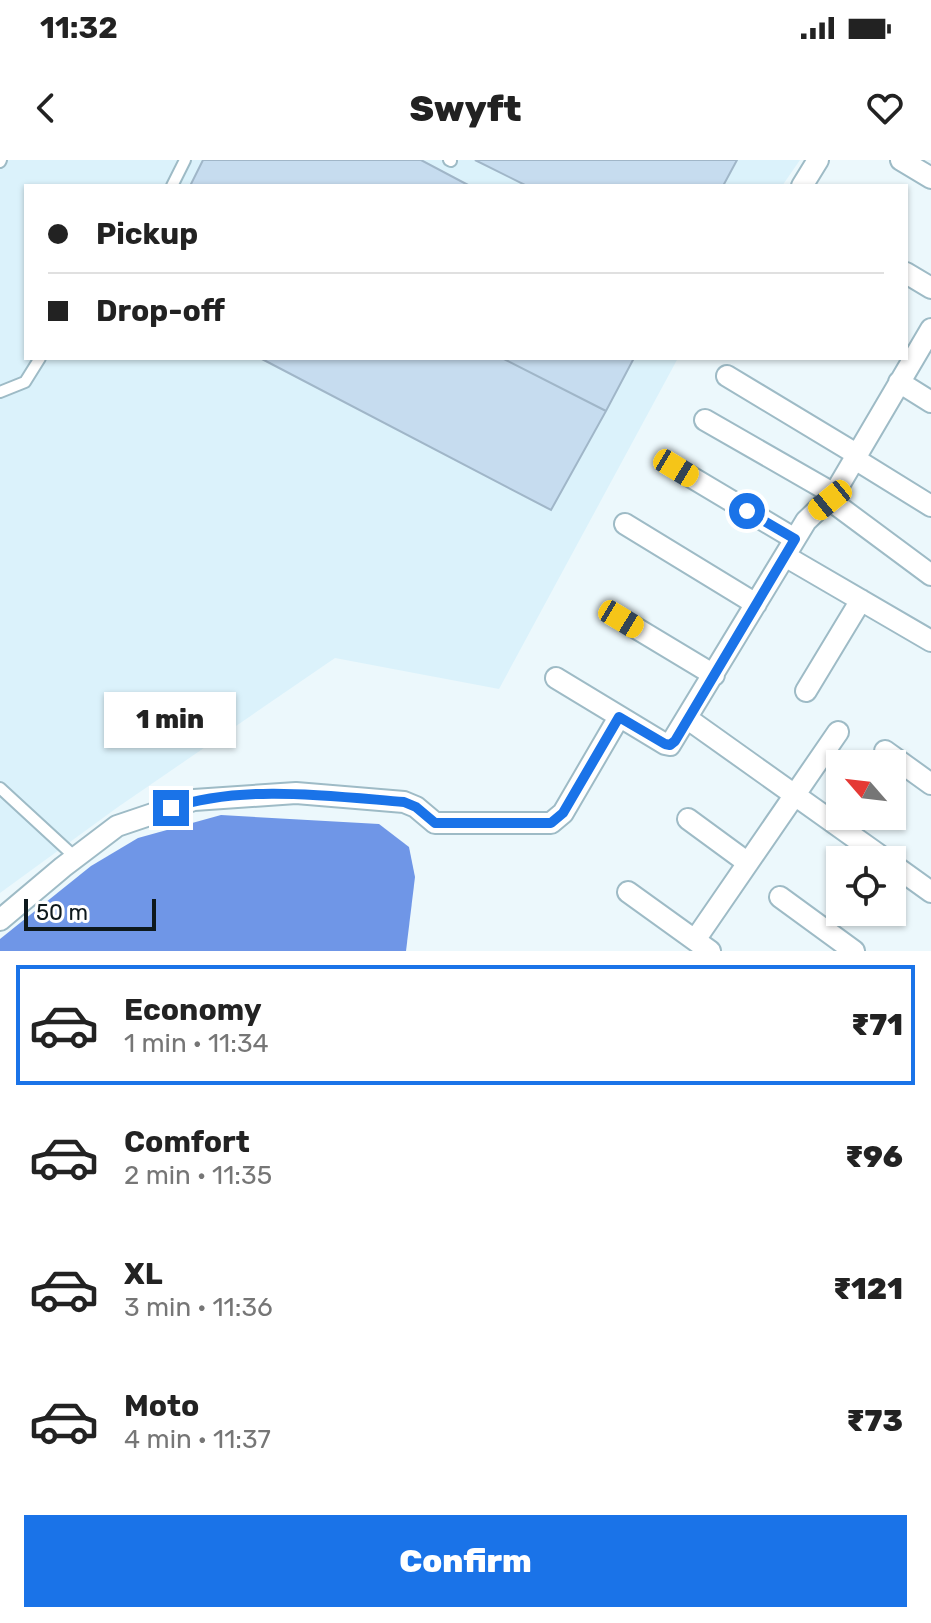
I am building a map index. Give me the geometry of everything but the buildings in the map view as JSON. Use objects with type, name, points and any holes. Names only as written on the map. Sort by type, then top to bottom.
[{"type":"street","points":[[803,184],[818,160]]},
{"type":"street","points":[[901,160],[931,178]]},
{"type":"street","points":[[908,274],[931,288]]},
{"type":"street","points":[[556,678],[670,745],[810,516],[832,497],[931,329]]},
{"type":"street","points":[[727,376],[931,506]]},
{"type":"street","points":[[899,382],[931,402]]},
{"type":"street","points":[[705,420],[832,497],[931,575]]},
{"type":"street","points":[[676,468],[861,600],[931,641]]},
{"type":"street","points":[[625,524],[756,604]]},
{"type":"street","points":[[806,691],[861,600]]},
{"type":"street","points":[[621,619],[714,675]]},
{"type":"street","points":[[0,920],[117,826],[194,800],[296,793],[404,802],[416,807],[435,823],[551,823],[563,813],[619,717]]},
{"type":"street","points":[[688,719],[867,846]]},
{"type":"street","points":[[628,892],[702,945],[748,863],[838,732]]},
{"type":"street","points":[[906,766],[931,784]]},
{"type":"street","points":[[688,819],[748,863]]},
{"type":"street","points":[[906,874],[931,892]]},
{"type":"street","points":[[780,897],[854,951]]},
{"type":"lane","points":[[173,184],[185,160]]},
{"type":"lane","points":[[0,392],[25,382],[39,360]]},
{"type":"lane","points":[[0,788],[75,857]]},
{"type":"shaded area","points":[[0,160],[800,160],[783,184],[24,184],[24,360],[677,360],[499,689],[335,658],[118,807],[0,893]]},
{"type":"water","points":[[221,815],[379,824],[409,847],[415,877],[406,951],[0,951],[0,939],[91,866],[138,838]]},
{"type":"route","points":[[171,808],[194,800],[296,793],[411,803],[435,823],[551,823],[563,813],[619,717],[665,744],[675,741],[795,539],[747,511]]}]
